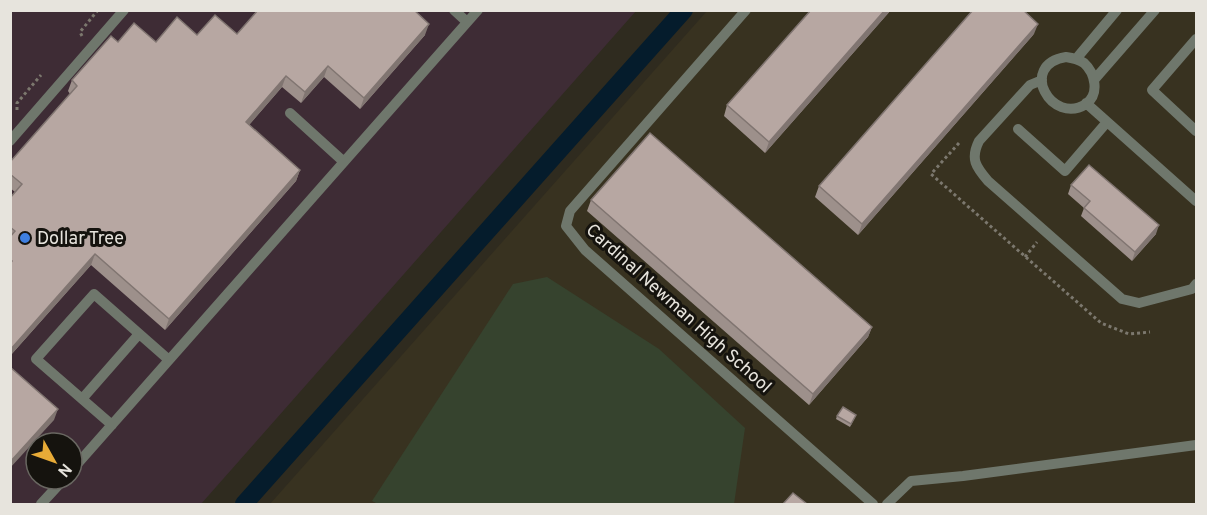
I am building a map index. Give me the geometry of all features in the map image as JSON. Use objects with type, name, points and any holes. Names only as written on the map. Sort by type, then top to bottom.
[{"type":"lane","points":[[10,141],[124,10]]},
{"type":"lane","points":[[454,10],[467,22]]},
{"type":"lane","points":[[84,456],[478,10]]},
{"type":"lane","name":"Cardinal Newman High School","points":[[747,10],[570,211],[566,226],[585,250],[873,504]]},
{"type":"lane","points":[[1076,59],[1117,10]]},
{"type":"lane","points":[[1094,80],[1155,10]]},
{"type":"lane","points":[[1195,126],[1152,90],[1197,39]]},
{"type":"lane","points":[[1066,57],[1084,64],[1091,71],[1094,80],[1095,90],[1086,103],[1076,108],[1066,108],[1057,105],[1049,98],[1042,80],[1043,71],[1049,63],[1057,58],[1066,57]]},
{"type":"lane","points":[[1042,80],[1030,85],[979,141],[974,159],[979,170],[988,181],[1122,299],[1139,303],[1192,289],[1197,284]]},
{"type":"lane","points":[[1086,103],[1197,201]]},
{"type":"lane","points":[[290,113],[344,162]]},
{"type":"lane","points":[[1018,129],[1065,171],[1107,122]]},
{"type":"lane","points":[[112,425],[36,359],[93,294],[170,360]]},
{"type":"lane","points":[[82,399],[139,334]]},
{"type":"lane","points":[[887,504],[911,481],[1197,445]]},
{"type":"lane","points":[[42,504],[53,491]]},
{"type":"path","points":[[959,143],[932,174],[1101,323],[1128,334],[1150,332]]},
{"type":"path","points":[[1025,256],[1037,242]]},
{"type":"shaded area","points":[[10,11],[636,11],[201,504],[11,504]]},
{"type":"shaded area","points":[[707,11],[1196,11],[1196,504],[270,504]]},
{"type":"green space","points":[[547,277],[659,349],[745,428],[734,504],[378,504],[372,501],[513,284]]},
{"type":"building","points":[[258,10],[414,10],[429,24],[364,98],[328,66],[305,92],[286,76],[246,122],[300,170],[169,319],[95,254],[10,350],[10,264],[12,261],[10,260],[10,237],[15,231],[10,227],[10,198],[22,184],[10,174],[10,162],[77,86],[72,80],[111,36],[118,42],[134,23],[156,42],[177,17],[197,35],[215,15],[237,34]]},
{"type":"building","points":[[811,10],[885,10],[769,142],[727,105]]},
{"type":"building","points":[[973,10],[1023,10],[1038,24],[862,224],[819,186]]},
{"type":"building","points":[[650,133],[872,327],[813,394],[591,200]]},
{"type":"building","points":[[1089,165],[1159,225],[1135,252],[1084,208],[1090,201],[1071,185]]},
{"type":"building","points":[[10,367],[58,409],[38,431],[24,431],[24,447],[10,462]]},
{"type":"building","points":[[843,407],[856,415],[851,424],[837,416]]},
{"type":"building","points":[[793,493],[807,504],[783,504]]},
{"type":"waterway","points":[[244,504],[684,10]]},
{"type":"place","name":"Dollar Tree","points":[[25,238]]}]
